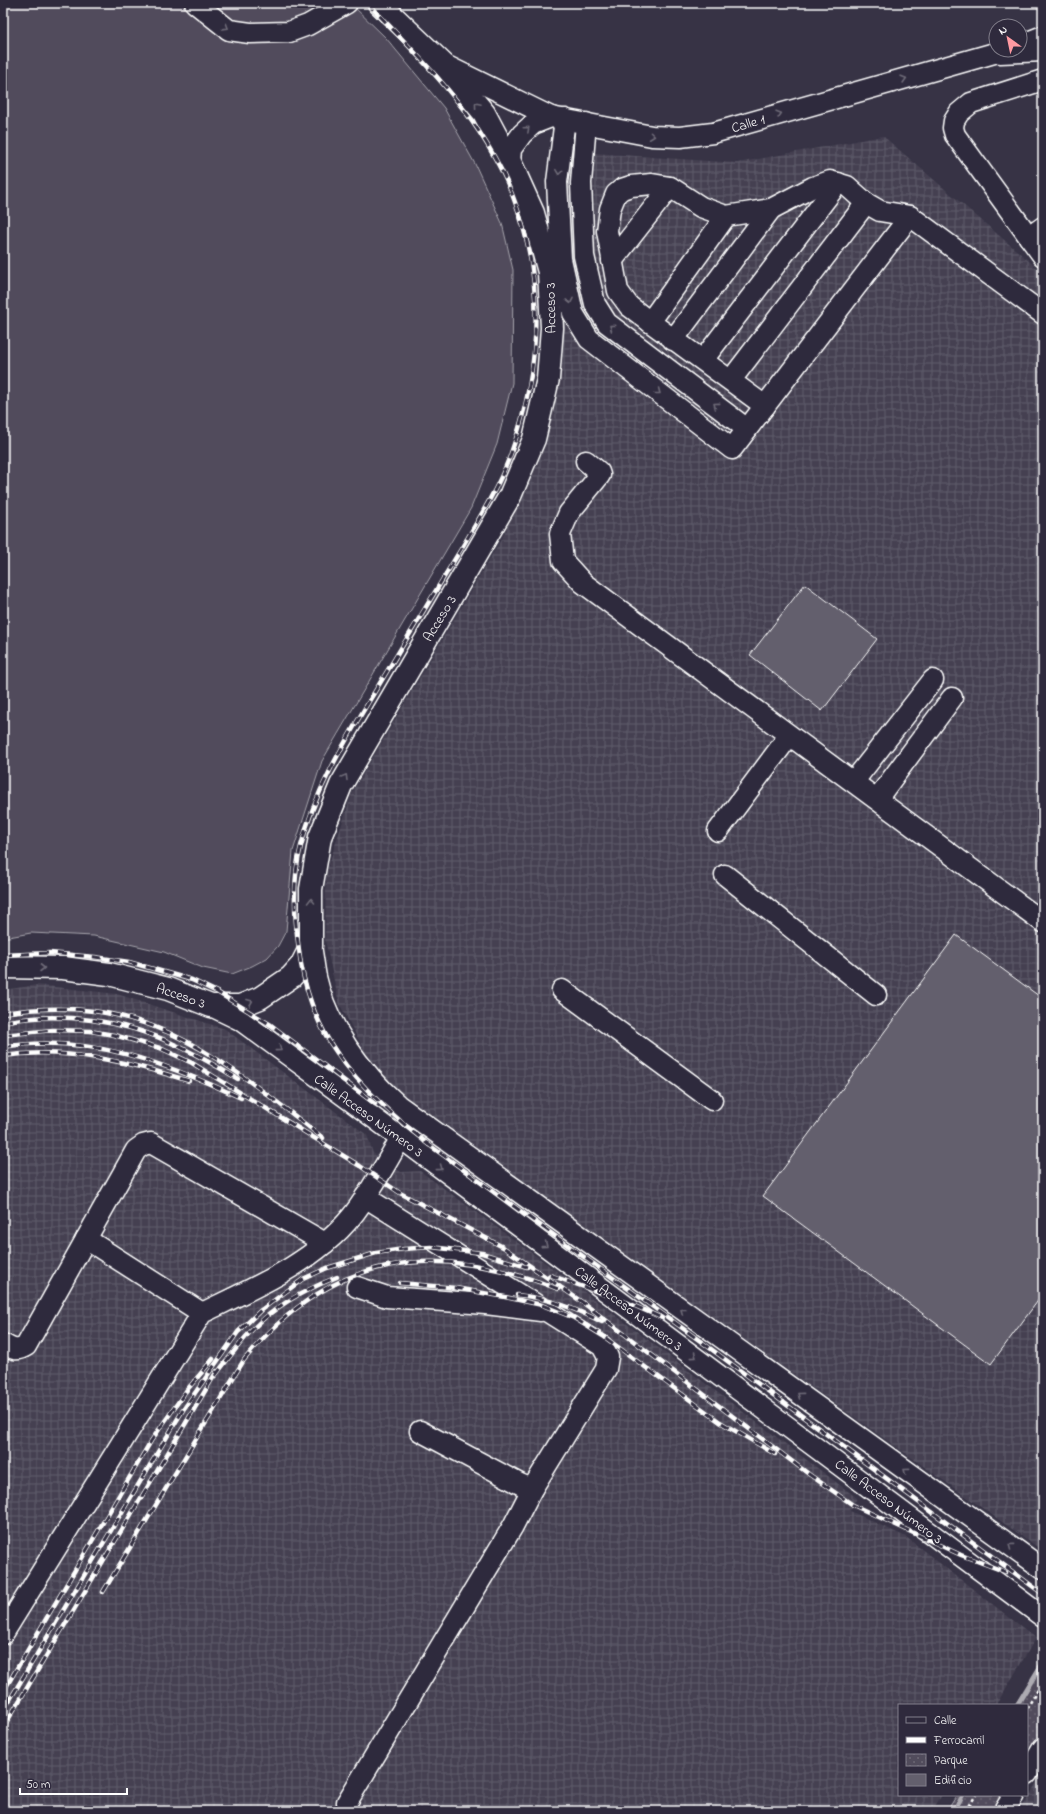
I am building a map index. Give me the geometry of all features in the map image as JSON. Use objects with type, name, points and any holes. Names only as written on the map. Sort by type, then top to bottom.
[{"type":"main road","name":"Acceso 3","points":[[3,967],[63,968],[109,974],[168,989],[211,1006],[240,1006],[260,998],[291,977],[301,966],[311,946],[311,889],[320,837],[341,784],[510,496],[534,439],[548,379],[552,328],[550,272],[533,213],[510,162],[484,113],[443,64],[379,3]]},
{"type":"main road","points":[[1028,50],[1043,50]]},
{"type":"street","points":[[196,3],[229,30],[250,33],[289,32],[308,25],[347,3]]},
{"type":"street","points":[[1028,42],[1043,36]]},
{"type":"street","name":"Calle 1","points":[[443,64],[558,118],[652,136],[680,137],[713,133],[988,55]]},
{"type":"street","points":[[1043,80],[971,103],[959,113],[954,121],[953,128],[955,135],[1036,232],[1043,256]]},
{"type":"street","points":[[510,162],[511,149],[522,134],[533,124],[558,118],[557,182],[561,259],[573,313],[589,339],[732,449],[910,216]]},
{"type":"street","points":[[586,123],[581,183],[584,256],[595,304],[607,323],[747,428]]},
{"type":"street","points":[[765,406],[731,380],[673,340],[629,306],[618,291],[607,231],[610,209],[616,194],[622,189],[631,186],[652,184],[670,187],[701,207],[726,216],[771,209],[813,187],[830,181],[838,183],[847,186],[866,203],[880,211],[910,216],[1043,314]]},
{"type":"street","points":[[703,360],[838,183]]},
{"type":"street","points":[[612,261],[670,187]]},
{"type":"street","points":[[731,380],[866,203]]},
{"type":"street","points":[[673,340],[771,209]]},
{"type":"street","points":[[650,322],[726,216]]},
{"type":"street","points":[[586,462],[600,475],[569,513],[560,534],[563,561],[583,583],[1043,922]]},
{"type":"street","points":[[854,782],[933,680]]},
{"type":"street","points":[[877,799],[952,698]]},
{"type":"street","points":[[718,831],[789,736]]},
{"type":"street","points":[[724,875],[876,995]]},
{"type":"street","name":"Calle Acceso Número 3","points":[[311,946],[316,978],[325,1002],[346,1044],[359,1065],[377,1086],[398,1105],[1043,1569]]},
{"type":"street","points":[[562,990],[712,1100]]},
{"type":"street","name":"Calle Acceso Número 3","points":[[211,1006],[240,1020],[401,1138],[1043,1617]]},
{"type":"street","points":[[3,1634],[202,1313],[250,1290],[300,1261],[325,1243],[352,1216],[401,1138]]},
{"type":"street","points":[[3,1344],[12,1349],[20,1350],[26,1346],[136,1150],[143,1145],[151,1143],[325,1243]]},
{"type":"street","points":[[347,1802],[513,1526],[532,1489],[606,1369],[608,1356],[602,1346],[365,1197]]},
{"type":"street","points":[[86,1239],[202,1313]]},
{"type":"street","points":[[357,1287],[387,1297],[486,1304],[547,1312]]},
{"type":"street","points":[[420,1431],[532,1489]]},
{"type":"street","points":[[1028,1772],[1043,1748]]},
{"type":"street","points":[[1004,1811],[1013,1796]]},
{"type":"path","points":[[1028,1706],[1043,1681]]},
{"type":"path","points":[[966,1811],[975,1796]]},
{"type":"shaded area","points":[[883,136],[1043,273],[1043,1551],[381,1082],[339,1003],[325,940],[326,873],[352,793],[503,536],[542,441],[557,333],[551,150],[737,163]]},
{"type":"shaded area","points":[[37,985],[117,994],[225,1029],[367,1135],[373,1153],[401,1172],[420,1171],[573,1283],[857,1498],[850,1511],[906,1537],[1036,1638],[997,1704],[898,1704],[898,1796],[941,1796],[932,1811],[3,1811],[3,990]]},
{"type":"shaded area","points":[[1043,1772],[1043,1811],[1020,1811]]},
{"type":"green space","points":[[3,3],[350,3],[386,38],[444,108],[475,164],[502,223],[513,270],[512,383],[497,444],[471,508],[322,761],[293,851],[286,931],[278,946],[267,958],[232,974],[203,968],[164,952],[94,936],[31,933],[3,938]]},
{"type":"green space","points":[[1043,1661],[1043,1750],[1028,1774],[1028,1704],[1016,1704]]},
{"type":"green space","points":[[956,1796],[1015,1796],[1006,1811],[947,1811]]},
{"type":"building","points":[[805,584],[877,639],[822,711],[750,655]]},
{"type":"building","points":[[956,935],[1043,999],[1043,1294],[991,1364],[763,1196]]},
{"type":"waterway","points":[[1018,1704],[1043,1662]]},
{"type":"waterway","points":[[954,1811],[962,1796]]},
{"type":"railway","points":[[367,3],[430,68],[468,115],[485,140],[512,194],[523,226],[530,259],[534,292],[535,325],[533,358],[528,391],[520,424],[505,469],[493,494],[333,764],[323,784],[307,825],[296,872],[295,911],[301,963],[307,990],[323,1030],[337,1053],[368,1091],[429,1145]]},
{"type":"railway","points":[[3,955],[50,953],[95,957],[129,962],[192,980],[217,992],[271,1025],[375,1104]]},
{"type":"railway","points":[[3,1013],[53,1009],[98,1012],[139,1021],[177,1036],[213,1057],[249,1081],[323,1138]]},
{"type":"railway","points":[[3,1022],[47,1017],[69,1018],[91,1020],[135,1029],[176,1045],[238,1079]]},
{"type":"railway","points":[[3,1035],[53,1030],[90,1031],[114,1035],[160,1048],[192,1063],[360,1166],[400,1193],[503,1247],[582,1302],[810,1475],[853,1505],[961,1555],[1006,1572]]},
{"type":"railway","points":[[3,1047],[34,1044],[65,1044],[125,1054],[184,1073],[241,1098]]},
{"type":"railway","points":[[3,1056],[50,1053],[97,1058],[120,1062],[189,1081]]},
{"type":"railway","points":[[425,1142],[703,1343],[1043,1594]]},
{"type":"railway","points":[[3,1711],[183,1410],[238,1332],[261,1310],[303,1279],[327,1268],[376,1253],[431,1247],[482,1253],[527,1267]]},
{"type":"railway","points":[[103,1592],[244,1360],[277,1324],[312,1297],[349,1278],[387,1266],[427,1262],[469,1264],[512,1274],[558,1289]]},
{"type":"railway","points":[[550,1275],[626,1302],[662,1318]]},
{"type":"railway","points":[[215,1376],[247,1335],[261,1321],[281,1305],[303,1292],[337,1277]]},
{"type":"railway","points":[[400,1283],[456,1288],[505,1297],[542,1305],[574,1318],[603,1336],[720,1422],[775,1454]]},
{"type":"railway","points":[[517,1295],[528,1296],[561,1304],[602,1322]]},
{"type":"railway","points":[[3,1692],[151,1441],[186,1391],[213,1359]]},
{"type":"railway","points":[[3,1728],[217,1371]]}]
